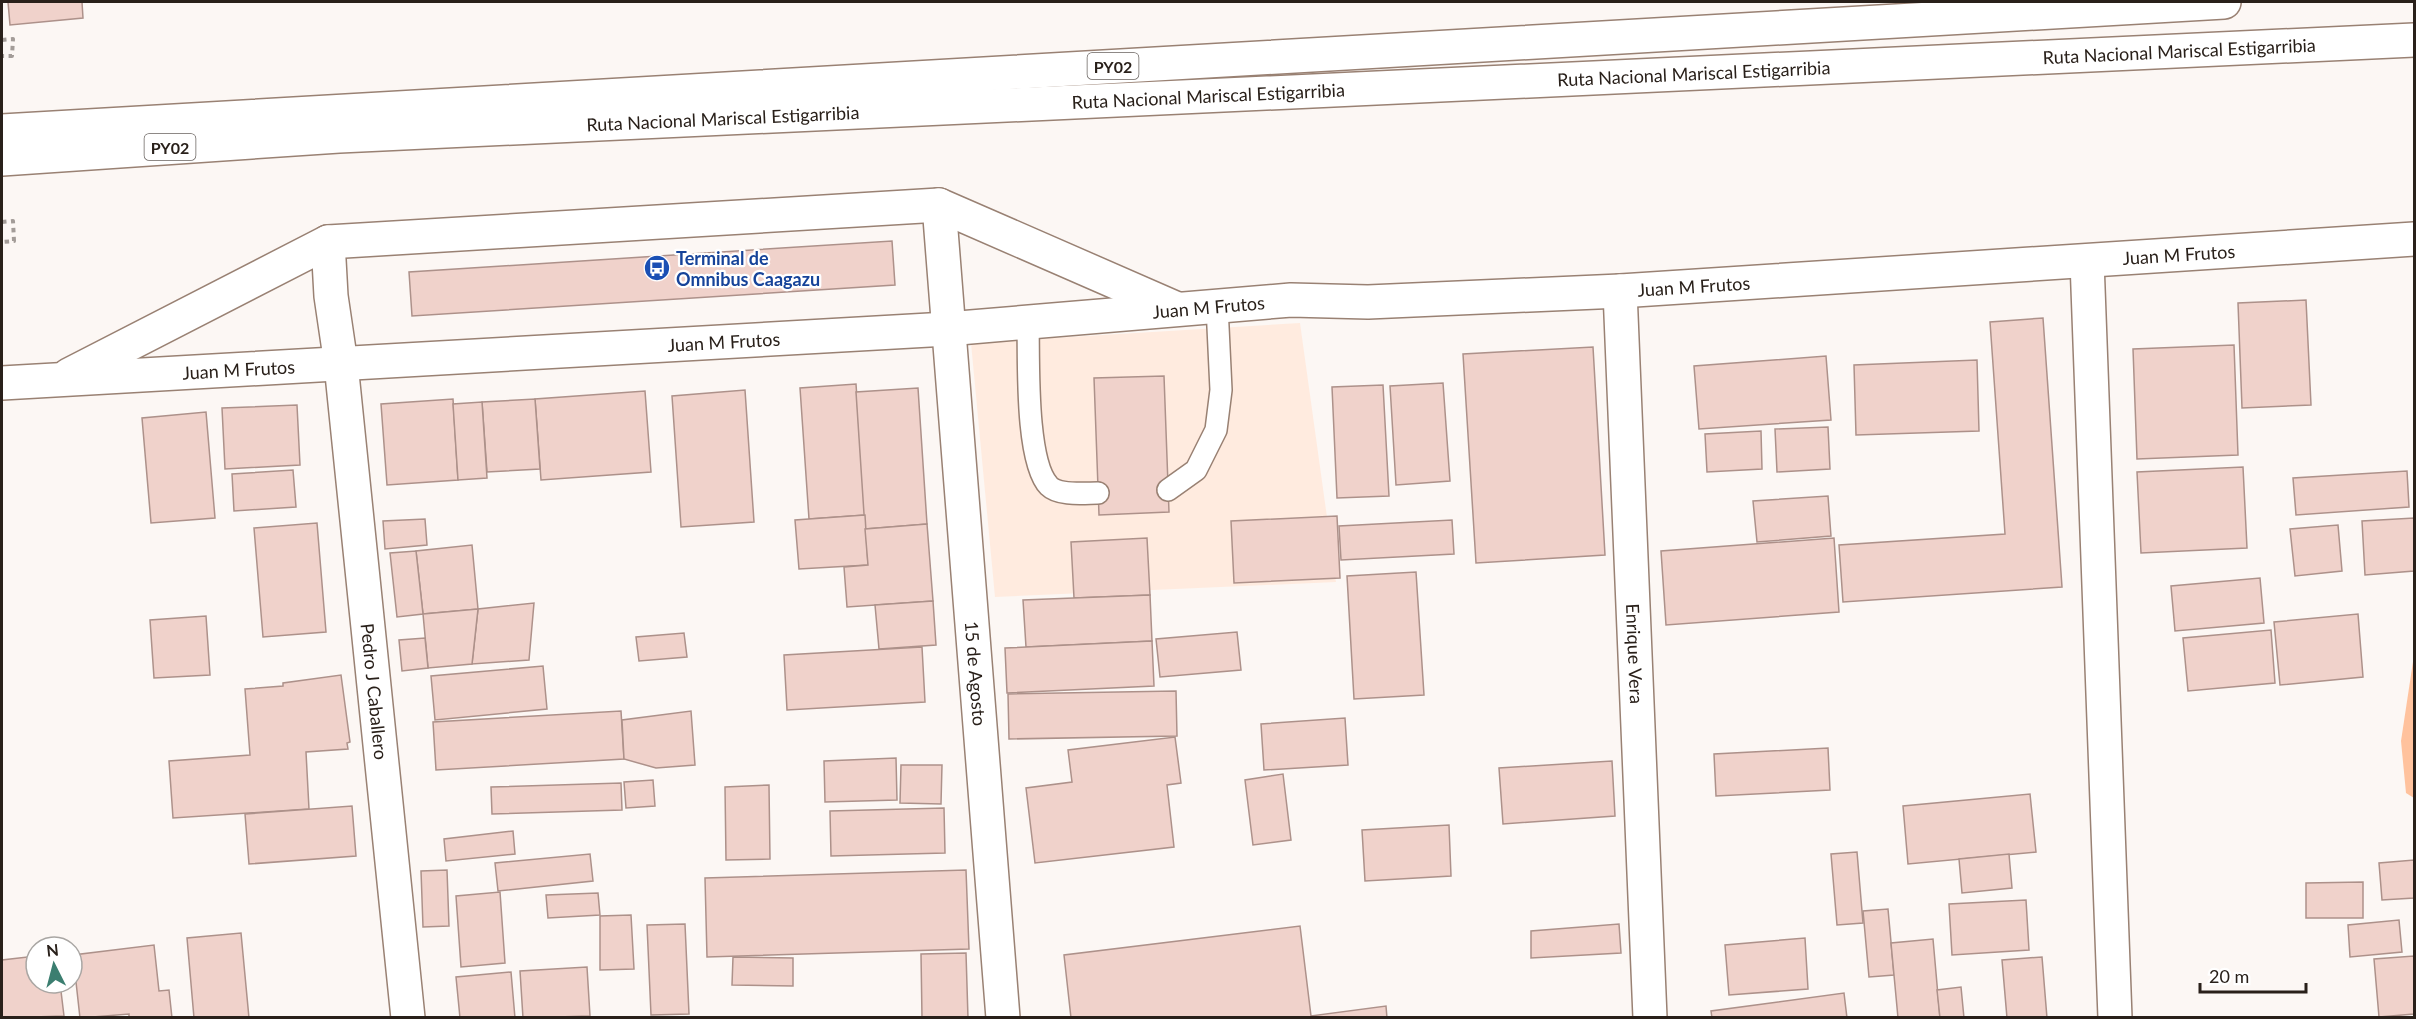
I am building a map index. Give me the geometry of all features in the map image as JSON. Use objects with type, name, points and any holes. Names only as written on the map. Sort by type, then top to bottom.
[{"type":"main road","name":"Ruta Nacional Mariscal Estigarribia","points":[[2,131],[2224,2]]},
{"type":"main road","name":"Ruta Nacional Mariscal Estigarribia","points":[[2,159],[351,135],[2415,40]]},
{"type":"main road","points":[[59,380],[328,242],[939,206],[1178,309]]},
{"type":"main road","name":"15 de Agosto","points":[[939,206],[1003,1017]]},
{"type":"main road","name":"Juan M Frutos","points":[[2,384],[947,329],[1291,300],[1368,302],[1620,291],[2415,240]]},
{"type":"main road","name":"Pedro J Caballero","points":[[328,242],[331,296],[341,364],[408,1017]]},
{"type":"main road","points":[[2087,261],[2115,1017]]},
{"type":"main road","name":"Enrique Vera","points":[[1620,291],[1650,1017]]},
{"type":"lane","points":[[1168,490],[1196,470],[1216,430],[1221,390],[1217,306]]},
{"type":"lane","points":[[1028,322],[1029,395],[1038,468],[1049,487],[1063,492],[1098,493]]},
{"type":"path","points":[[2,40],[13,39],[12,56],[2,56]]},
{"type":"path","points":[[2,222],[13,221],[14,241],[2,242]]},
{"type":"shaded area","points":[[1300,323],[1336,582],[995,597],[971,343]]},
{"type":"shaded area","points":[[2414,655],[2414,798],[2406,793],[2401,741]]},
{"type":"building","points":[[8,2],[82,2],[83,18],[10,25]]},
{"type":"building","points":[[892,241],[895,285],[412,316],[409,272]]},
{"type":"building","points":[[2306,300],[2311,405],[2242,408],[2238,303]]},
{"type":"building","points":[[2043,318],[2062,587],[1843,602],[1839,545],[2005,534],[1990,322]]},
{"type":"building","points":[[2234,345],[2238,455],[2137,459],[2133,349]]},
{"type":"building","points":[[1593,347],[1605,555],[1476,563],[1463,354]]},
{"type":"building","points":[[1826,356],[1831,420],[1699,429],[1694,366]]},
{"type":"building","points":[[1977,360],[1979,431],[1856,435],[1854,365]]},
{"type":"building","points":[[1164,376],[1169,512],[1099,515],[1094,378]]},
{"type":"building","points":[[1443,383],[1450,481],[1396,485],[1390,386]]},
{"type":"building","points":[[856,384],[865,515],[809,519],[800,388]]},
{"type":"building","points":[[1383,385],[1389,496],[1337,498],[1332,387]]},
{"type":"building","points":[[918,388],[927,524],[865,529],[856,392]]},
{"type":"building","points":[[745,390],[754,522],[681,527],[672,396]]},
{"type":"building","points":[[645,391],[651,472],[541,480],[535,399]]},
{"type":"building","points":[[453,399],[458,480],[387,485],[381,404]]},
{"type":"building","points":[[535,399],[540,469],[487,472],[482,402]]},
{"type":"building","points":[[482,402],[487,478],[458,480],[453,404]]},
{"type":"building","points":[[297,405],[300,465],[225,469],[222,408]]},
{"type":"building","points":[[206,412],[215,518],[151,523],[142,418]]},
{"type":"building","points":[[1828,427],[1830,469],[1777,472],[1775,429]]},
{"type":"building","points":[[1761,431],[1762,469],[1707,472],[1705,434]]},
{"type":"building","points":[[2243,467],[2247,548],[2141,553],[2137,472]]},
{"type":"building","points":[[293,470],[296,507],[234,511],[232,474]]},
{"type":"building","points":[[2407,471],[2409,507],[2296,515],[2293,478]]},
{"type":"building","points":[[1828,496],[1831,536],[1757,542],[1753,501]]},
{"type":"building","points":[[865,515],[868,565],[799,569],[795,520]]},
{"type":"building","points":[[1337,516],[1340,578],[1234,583],[1231,521]]},
{"type":"building","points":[[2414,518],[2414,571],[2365,575],[2362,521]]},
{"type":"building","points":[[425,519],[427,545],[385,549],[383,521]]},
{"type":"building","points":[[1452,520],[1454,554],[1341,560],[1339,526]]},
{"type":"building","points":[[317,523],[326,632],[263,637],[254,528]]},
{"type":"building","points":[[927,524],[933,601],[847,607],[844,567],[868,565],[865,529]]},
{"type":"building","points":[[2338,525],[2342,571],[2295,576],[2290,529]]},
{"type":"building","points":[[1147,538],[1150,595],[1074,598],[1071,542]]},
{"type":"building","points":[[1834,538],[1839,612],[1666,625],[1661,551]]},
{"type":"building","points":[[472,545],[478,609],[423,614],[416,551]]},
{"type":"building","points":[[416,551],[423,614],[397,617],[390,553]]},
{"type":"building","points":[[1416,572],[1424,695],[1354,699],[1347,576]]},
{"type":"building","points":[[2260,578],[2264,623],[2175,631],[2171,586]]},
{"type":"building","points":[[1150,595],[1152,641],[1026,647],[1023,600]]},
{"type":"building","points":[[933,601],[936,645],[879,649],[875,605]]},
{"type":"building","points":[[534,603],[529,660],[472,664],[478,609]]},
{"type":"building","points":[[478,609],[472,664],[428,668],[423,614]]},
{"type":"building","points":[[2358,614],[2363,677],[2280,685],[2274,622]]},
{"type":"building","points":[[206,616],[210,675],[154,678],[150,620]]},
{"type":"building","points":[[2271,630],[2275,683],[2188,691],[2183,638]]},
{"type":"building","points":[[1237,632],[1241,670],[1160,677],[1156,639]]},
{"type":"building","points":[[684,633],[687,657],[639,661],[636,637]]},
{"type":"building","points":[[425,638],[428,668],[402,671],[399,640]]},
{"type":"building","points":[[1152,641],[1154,686],[1007,693],[1005,648]]},
{"type":"building","points":[[922,647],[925,702],[787,710],[784,655]]},
{"type":"building","points":[[543,666],[547,709],[435,720],[431,676]]},
{"type":"building","points":[[341,675],[350,742],[347,743],[348,749],[306,752],[309,809],[173,818],[169,761],[250,755],[245,689],[283,686],[283,683]]},
{"type":"building","points":[[1176,691],[1177,736],[1009,739],[1008,694]]},
{"type":"building","points":[[621,711],[624,759],[436,770],[433,722]]},
{"type":"building","points":[[691,711],[695,765],[656,768],[624,759],[622,720]]},
{"type":"building","points":[[1345,718],[1348,765],[1264,770],[1261,724]]},
{"type":"building","points":[[1175,737],[1181,783],[1167,785],[1174,847],[1035,863],[1026,788],[1072,782],[1068,750]]},
{"type":"building","points":[[1828,748],[1830,790],[1716,796],[1714,754]]},
{"type":"building","points":[[896,758],[897,800],[825,802],[824,761]]},
{"type":"building","points":[[1612,761],[1615,816],[1503,824],[1499,768]]},
{"type":"building","points":[[901,765],[942,765],[941,804],[900,803]]},
{"type":"building","points":[[1283,774],[1291,840],[1253,845],[1245,780]]},
{"type":"building","points":[[653,780],[655,806],[626,808],[624,782]]},
{"type":"building","points":[[621,783],[622,810],[492,814],[491,787]]},
{"type":"building","points":[[769,785],[770,859],[726,860],[725,787]]},
{"type":"building","points":[[2030,794],[2036,852],[1908,864],[1903,806]]},
{"type":"building","points":[[352,806],[356,856],[249,864],[245,814]]},
{"type":"building","points":[[944,808],[945,853],[831,856],[830,811]]},
{"type":"building","points":[[1449,825],[1451,876],[1365,881],[1362,830]]},
{"type":"building","points":[[513,831],[515,854],[446,861],[444,839]]},
{"type":"building","points":[[1857,852],[1863,923],[1837,925],[1831,854]]},
{"type":"building","points":[[590,854],[593,881],[498,891],[495,863]]},
{"type":"building","points":[[2009,854],[2012,888],[1962,893],[1959,859]]},
{"type":"building","points":[[2414,860],[2414,898],[2382,900],[2379,863]]},
{"type":"building","points":[[447,870],[449,926],[423,927],[421,871]]},
{"type":"building","points":[[966,870],[969,949],[707,957],[705,878]]},
{"type":"building","points":[[2363,882],[2363,918],[2306,918],[2306,883]]},
{"type":"building","points":[[500,892],[505,963],[461,967],[456,896]]},
{"type":"building","points":[[598,893],[600,915],[548,918],[546,895]]},
{"type":"building","points":[[2026,900],[2029,950],[1952,955],[1949,904]]},
{"type":"building","points":[[1888,909],[1894,975],[1869,977],[1863,911]]},
{"type":"building","points":[[631,915],[634,969],[600,970],[600,916]]},
{"type":"building","points":[[2399,920],[2402,952],[2350,957],[2348,925]]},
{"type":"building","points":[[685,924],[689,1014],[651,1015],[647,925]]},
{"type":"building","points":[[1619,924],[1621,953],[1531,958],[1531,931]]},
{"type":"building","points":[[1300,926],[1311,1016],[1386,1006],[1387,1018],[1071,1018],[1064,955]]},
{"type":"building","points":[[241,933],[249,1018],[194,1018],[187,938]]},
{"type":"building","points":[[1805,938],[1808,989],[1729,995],[1725,945]]},
{"type":"building","points":[[1933,939],[1940,1018],[1898,1018],[1891,943]]},
{"type":"building","points":[[154,945],[159,991],[169,990],[172,1018],[129,1018],[129,1014],[80,1018],[77,995],[84,995],[84,954]]},
{"type":"building","points":[[966,953],[968,1018],[922,1018],[921,954]]},
{"type":"building","points":[[2414,956],[2414,1014],[2379,1017],[2374,959]]},
{"type":"building","points":[[24,957],[24,995],[61,995],[64,1016],[2,1018],[2,960]]},
{"type":"building","points":[[733,957],[793,958],[793,986],[732,985]]},
{"type":"building","points":[[2042,957],[2047,1018],[2007,1018],[2002,960]]},
{"type":"building","points":[[587,967],[590,1016],[523,1018],[520,971]]},
{"type":"building","points":[[511,972],[515,1018],[460,1018],[456,977]]},
{"type":"building","points":[[1961,987],[1964,1018],[1940,1018],[1937,990]]},
{"type":"building","points":[[1844,993],[1847,1018],[1712,1018],[1711,1011]]},
{"type":"place","name":"Terminal de Omnibus Caagazu","points":[[657,268]]}]
